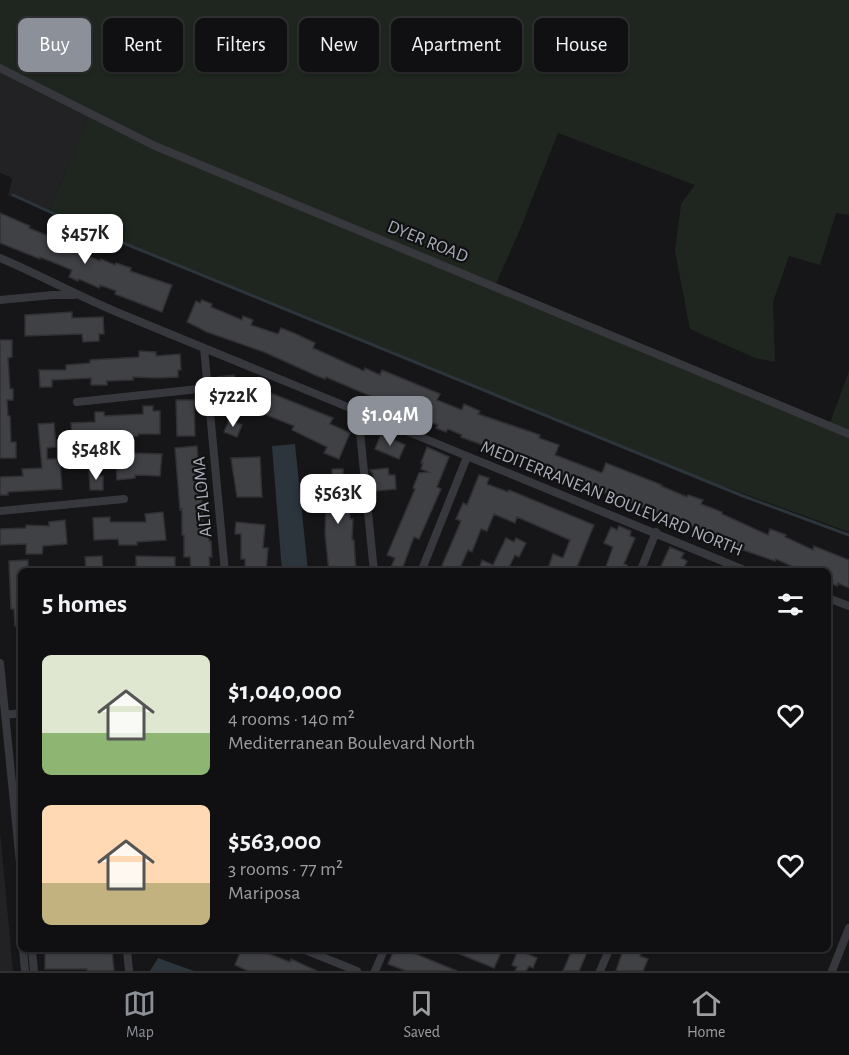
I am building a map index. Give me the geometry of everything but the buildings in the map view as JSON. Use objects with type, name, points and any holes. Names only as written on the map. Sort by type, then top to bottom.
[{"type":"street","name":"DYER ROAD","points":[[0,68],[154,146],[849,434]]},
{"type":"street","name":"MEDITERRANEAN BOULEVARD NORTH","points":[[0,258],[49,279],[76,295],[740,568]]},
{"type":"street","points":[[0,300],[53,294],[76,295]]},
{"type":"street","name":"ALTA LOMA","points":[[204,348],[225,568]]},
{"type":"street","points":[[77,402],[208,388]]},
{"type":"street","points":[[358,412],[374,568]]},
{"type":"street","points":[[423,568],[467,457]]},
{"type":"street","points":[[0,511],[124,499]]},
{"type":"street","points":[[642,568],[656,532]]},
{"type":"street","points":[[831,599],[849,606]]},
{"type":"street","points":[[0,663],[18,843]]},
{"type":"street","points":[[5,714],[18,713]]},
{"type":"street","points":[[832,971],[849,928]]},
{"type":"street","points":[[23,952],[25,971]]},
{"type":"street","points":[[32,952],[34,971]]},
{"type":"street","points":[[127,952],[129,971]]},
{"type":"street","points":[[310,952],[357,971]]},
{"type":"street","points":[[375,971],[383,952]]},
{"type":"street","points":[[600,971],[608,952]]},
{"type":"shaded area","points":[[0,0],[849,0],[849,215],[836,213],[820,265],[789,256],[773,302],[775,362],[755,358],[690,329],[675,251],[681,204],[695,185],[558,133],[494,288],[830,423],[849,371],[849,532],[687,473],[49,212],[90,112],[0,67]]},
{"type":"shaded area","points":[[0,67],[90,112],[49,212],[8,195],[12,180],[0,173]]},
{"type":"shaded area","points":[[295,444],[308,568],[282,568],[272,446]]},
{"type":"shaded area","points":[[0,831],[13,971],[0,971]]},
{"type":"shaded area","points":[[158,958],[194,971],[150,971]]},
{"type":"waterway","points":[[13,195],[72,222],[743,496],[849,535]]}]
